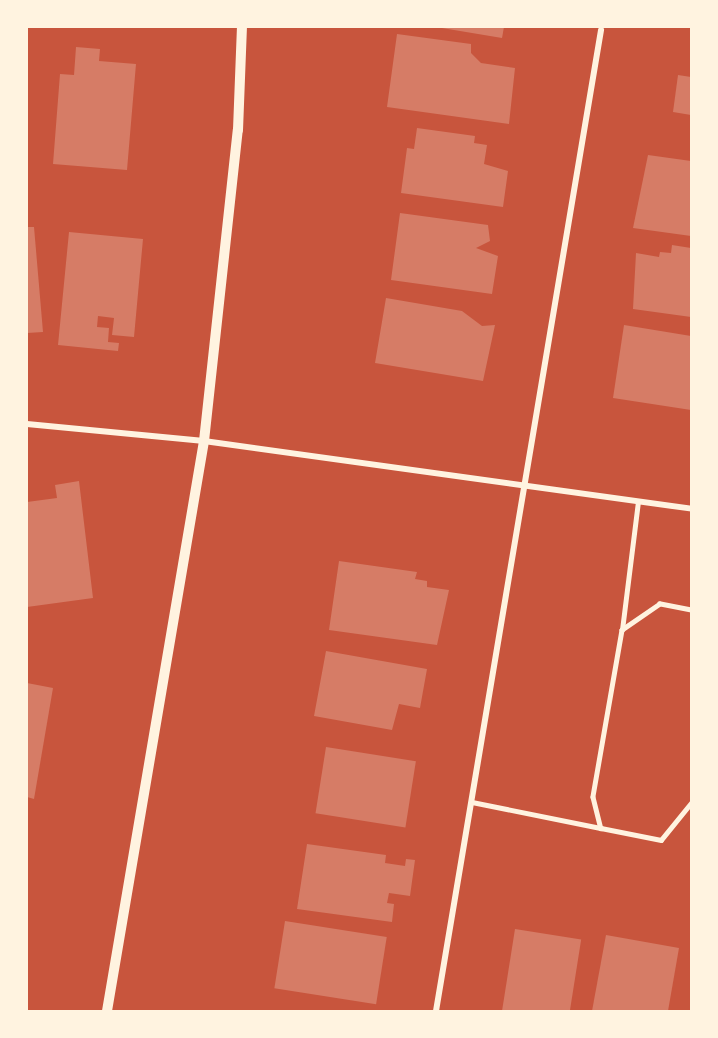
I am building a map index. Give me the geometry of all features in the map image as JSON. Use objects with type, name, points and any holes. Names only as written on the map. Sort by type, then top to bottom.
[{"type":"street","points":[[107,1011],[204,441],[238,130],[242,27]]},
{"type":"street","points":[[436,1011],[601,30]]},
{"type":"street","points":[[27,424],[204,441],[691,509]]},
{"type":"lane","points":[[601,828],[593,797],[622,630],[638,502]]},
{"type":"lane","points":[[622,630],[660,604],[691,610]]},
{"type":"lane","points":[[472,802],[661,840],[691,802]]},
{"type":"building","points":[[436,27],[504,27],[502,38]]},
{"type":"building","points":[[397,34],[471,44],[471,53],[481,63],[515,68],[509,124],[387,107]]},
{"type":"building","points":[[76,47],[100,49],[99,61],[136,64],[127,170],[53,164],[60,74],[74,75]]},
{"type":"building","points":[[678,75],[691,77],[691,115],[673,112]]},
{"type":"building","points":[[417,128],[475,136],[474,143],[487,145],[484,164],[508,171],[503,207],[401,193],[407,148],[414,149]]},
{"type":"building","points":[[648,155],[691,161],[691,236],[633,228]]},
{"type":"building","points":[[400,213],[488,225],[490,241],[476,248],[498,256],[492,294],[391,280]]},
{"type":"building","points":[[27,227],[34,227],[43,332],[27,333]]},
{"type":"building","points":[[69,232],[143,239],[134,337],[112,335],[114,318],[98,316],[97,327],[109,328],[108,342],[119,343],[118,351],[58,345]]},
{"type":"building","points":[[672,245],[691,248],[691,317],[633,309],[636,253],[659,257],[660,252],[671,253]]},
{"type":"building","points":[[386,298],[462,311],[482,326],[495,325],[483,381],[375,363]]},
{"type":"building","points":[[624,325],[691,336],[691,410],[613,398]]},
{"type":"building","points":[[79,481],[93,598],[27,607],[27,502],[57,498],[55,485]]},
{"type":"building","points":[[339,561],[417,572],[415,579],[427,581],[427,587],[449,590],[437,645],[329,630]]},
{"type":"building","points":[[326,651],[427,669],[420,708],[399,704],[392,730],[314,716]]},
{"type":"building","points":[[27,683],[53,688],[34,799],[27,797]]},
{"type":"building","points":[[326,747],[416,761],[405,827],[316,813]]},
{"type":"building","points":[[307,844],[386,855],[385,863],[405,866],[406,859],[415,860],[410,896],[389,893],[387,903],[394,904],[392,922],[297,909]]},
{"type":"building","points":[[285,921],[387,937],[376,1004],[274,988]]},
{"type":"building","points":[[515,929],[581,939],[570,1011],[502,1011]]},
{"type":"building","points":[[606,935],[679,948],[668,1011],[592,1011]]}]
